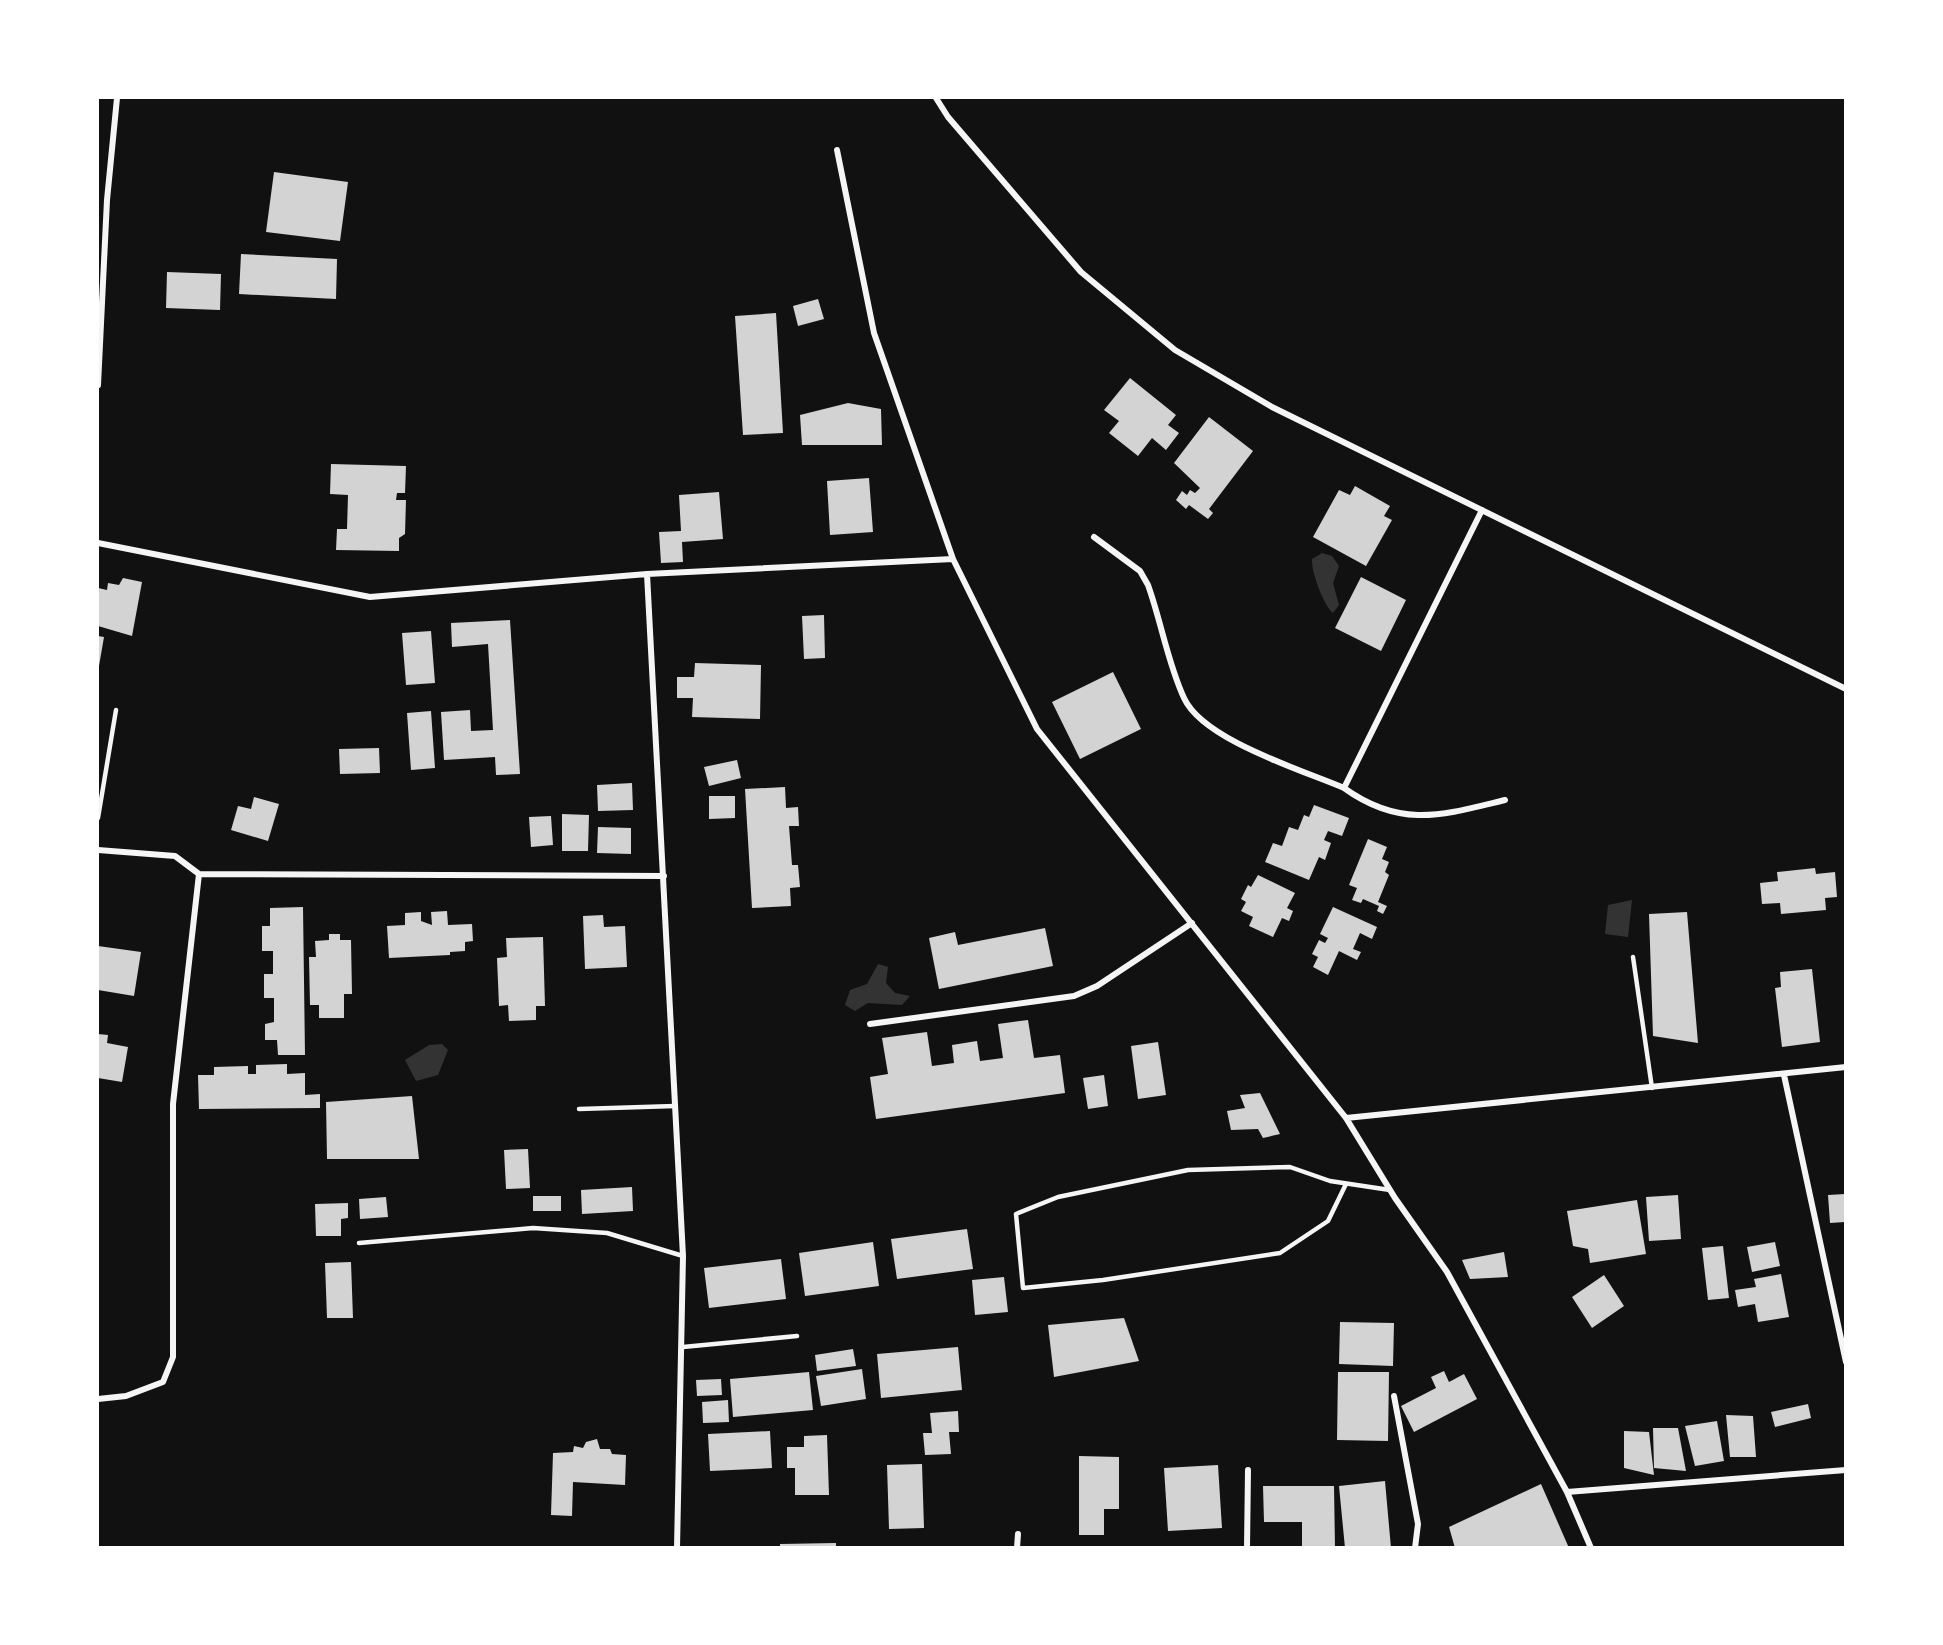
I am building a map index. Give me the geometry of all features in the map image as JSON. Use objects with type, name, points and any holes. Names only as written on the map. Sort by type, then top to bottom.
[{"type":"street","points":[[98,385],[107,200],[117,98]]},
{"type":"street","points":[[936,98],[948,117],[1081,272],[1174,350],[1272,407],[1845,689]]},
{"type":"street","points":[[837,150],[874,333],[953,559],[1037,729],[1346,1119],[1390,1190],[1447,1272],[1567,1492],[1591,1548]]},
{"type":"street","points":[[1344,788],[1482,510]]},
{"type":"street","points":[[1094,537],[1140,571],[1148,585],[1184,699],[1201,722],[1223,736],[1344,788],[1362,801],[1387,811],[1412,817],[1443,815],[1505,800]]},
{"type":"street","points":[[98,543],[370,597],[646,574],[953,559]]},
{"type":"street","points":[[646,574],[683,1256],[683,1347],[677,1548]]},
{"type":"street","points":[[98,850],[176,856],[199,874],[664,876]]},
{"type":"street","points":[[98,1399],[126,1396],[164,1382],[173,1357],[173,1104],[199,874]]},
{"type":"street","points":[[870,1024],[1074,996],[1097,986],[1191,923]]},
{"type":"street","points":[[1346,1119],[1845,1067]]},
{"type":"street","points":[[1784,1075],[1845,1362]]},
{"type":"street","points":[[1394,1396],[1418,1524],[1415,1548]]},
{"type":"street","points":[[1247,1548],[1248,1470]]},
{"type":"street","points":[[1567,1492],[1845,1470]]},
{"type":"street","points":[[1017,1548],[1018,1534]]},
{"type":"lane","points":[[98,818],[116,710]]},
{"type":"lane","points":[[1634,957],[1652,1088]]},
{"type":"lane","points":[[579,1110],[675,1106]]},
{"type":"lane","points":[[1346,1184],[1328,1221],[1280,1253],[1103,1280],[1023,1288],[1016,1214],[1058,1197],[1188,1170],[1290,1167],[1346,1184],[1390,1190]]},
{"type":"lane","points":[[359,1243],[533,1228],[607,1233],[683,1256]]},
{"type":"lane","points":[[683,1347],[797,1336]]},
{"type":"shaded area","points":[[1322,553],[1332,556],[1339,566],[1333,583],[1339,605],[1333,613],[1322,596],[1312,565],[1312,559]]},
{"type":"shaded area","points":[[1632,900],[1628,937],[1605,934],[1608,905]]},
{"type":"shaded area","points":[[878,964],[888,967],[886,983],[895,993],[910,996],[902,1005],[868,1003],[855,1011],[845,1005],[850,990],[867,984]]},
{"type":"shaded area","points":[[442,1044],[448,1050],[438,1075],[416,1081],[405,1060],[429,1045]]},
{"type":"building","points":[[274,172],[348,182],[340,241],[266,232]]},
{"type":"building","points":[[241,254],[337,259],[336,299],[239,294]]},
{"type":"building","points":[[167,272],[221,274],[220,310],[166,308]]},
{"type":"building","points":[[818,299],[824,319],[798,326],[793,306]]},
{"type":"building","points":[[776,313],[783,433],[743,435],[735,316]]},
{"type":"building","points":[[1130,378],[1176,415],[1168,425],[1179,433],[1166,450],[1152,438],[1138,456],[1109,433],[1119,421],[1104,410]]},
{"type":"building","points":[[848,403],[881,409],[882,445],[802,445],[800,415]]},
{"type":"building","points":[[1209,417],[1253,451],[1209,509],[1213,513],[1208,519],[1189,505],[1186,509],[1176,500],[1182,491],[1187,495],[1190,490],[1195,493],[1200,488],[1174,463]]},
{"type":"building","points":[[331,464],[406,466],[405,493],[397,493],[396,500],[406,500],[405,534],[399,538],[399,551],[336,550],[337,529],[347,529],[348,495],[330,494]]},
{"type":"building","points":[[869,478],[873,532],[830,535],[827,481]]},
{"type":"building","points":[[1355,486],[1390,506],[1384,516],[1392,520],[1366,566],[1313,537],[1339,490],[1350,495]]},
{"type":"building","points":[[719,492],[723,539],[682,542],[683,562],[661,563],[659,532],[681,531],[679,495]]},
{"type":"building","points":[[1361,577],[1406,600],[1381,651],[1335,628]]},
{"type":"building","points":[[123,578],[142,582],[132,636],[98,626],[98,588],[107,590],[108,583],[119,585]]},
{"type":"building","points":[[824,615],[825,658],[804,659],[802,616]]},
{"type":"building","points":[[510,620],[520,774],[496,775],[495,757],[444,760],[441,712],[470,710],[471,731],[493,730],[488,644],[452,647],[451,623]]},
{"type":"building","points":[[431,631],[435,683],[406,685],[402,633]]},
{"type":"building","points":[[98,636],[104,637],[99,666],[98,666]]},
{"type":"building","points":[[695,663],[761,665],[760,719],[692,717],[693,698],[677,698],[677,677],[694,677]]},
{"type":"building","points":[[1113,672],[1141,729],[1080,759],[1052,702]]},
{"type":"building","points":[[431,711],[435,768],[411,770],[407,713]]},
{"type":"building","points":[[379,748],[380,773],[340,774],[339,749]]},
{"type":"building","points":[[737,760],[741,778],[709,786],[704,767]]},
{"type":"building","points":[[632,783],[633,810],[598,811],[597,785]]},
{"type":"building","points":[[785,787],[786,808],[798,807],[799,826],[789,826],[792,865],[798,865],[800,887],[790,888],[791,906],[752,908],[745,789]]},
{"type":"building","points":[[709,796],[735,796],[735,818],[709,819]]},
{"type":"building","points":[[254,797],[279,804],[268,841],[231,830],[238,806],[251,809]]},
{"type":"building","points":[[1314,805],[1349,818],[1342,836],[1328,831],[1324,840],[1331,843],[1325,860],[1319,857],[1309,880],[1265,862],[1273,843],[1282,846],[1289,827],[1298,830],[1304,815],[1309,817]]},
{"type":"building","points":[[562,814],[589,815],[588,851],[562,851]]},
{"type":"building","points":[[551,816],[553,845],[531,847],[529,817]]},
{"type":"building","points":[[598,827],[631,828],[631,854],[597,853]]},
{"type":"building","points":[[1368,839],[1387,847],[1382,859],[1389,862],[1385,872],[1389,875],[1378,902],[1387,906],[1383,914],[1377,911],[1379,906],[1363,899],[1361,903],[1352,900],[1357,888],[1349,885]]},
{"type":"building","points":[[1815,868],[1816,874],[1835,872],[1837,897],[1825,898],[1826,910],[1781,914],[1780,903],[1762,904],[1760,883],[1778,881],[1777,872]]},
{"type":"building","points":[[1258,875],[1295,893],[1287,908],[1293,911],[1289,921],[1282,918],[1273,937],[1249,926],[1253,917],[1241,911],[1246,902],[1241,899],[1248,885],[1251,887]]},
{"type":"building","points":[[303,907],[305,1055],[278,1055],[277,1040],[265,1040],[265,1024],[274,1022],[274,998],[264,998],[264,974],[273,974],[273,951],[262,951],[262,926],[270,926],[270,908]]},
{"type":"building","points":[[1333,907],[1377,927],[1372,939],[1360,933],[1353,949],[1361,952],[1357,960],[1339,951],[1328,975],[1313,967],[1318,957],[1312,954],[1319,940],[1325,943],[1328,938],[1320,934]]},
{"type":"building","points":[[447,911],[448,925],[472,924],[473,941],[465,942],[465,951],[450,952],[450,955],[389,958],[387,926],[405,925],[405,913],[421,912],[421,921],[432,925],[431,912]]},
{"type":"building","points":[[1687,912],[1698,1043],[1653,1036],[1649,914]]},
{"type":"building","points":[[603,915],[604,927],[625,926],[627,967],[585,969],[583,916]]},
{"type":"building","points":[[1045,928],[1053,966],[939,989],[929,938],[955,932],[958,945]]},
{"type":"building","points":[[329,934],[340,934],[340,940],[351,940],[352,994],[344,994],[344,1018],[319,1018],[319,1005],[310,1005],[309,957],[316,957],[315,941],[329,940]]},
{"type":"building","points":[[543,937],[545,1006],[536,1006],[536,1020],[509,1021],[508,1005],[499,1006],[497,958],[507,957],[506,938]]},
{"type":"building","points":[[98,946],[141,952],[134,996],[98,990]]},
{"type":"building","points":[[1812,969],[1820,1042],[1782,1047],[1775,988],[1781,987],[1780,972]]},
{"type":"building","points":[[1028,1020],[1034,1058],[1060,1055],[1065,1093],[876,1119],[870,1077],[888,1074],[882,1038],[927,1032],[932,1066],[954,1063],[952,1045],[977,1041],[980,1061],[1003,1058],[998,1024]]},
{"type":"building","points":[[98,1034],[108,1035],[107,1043],[128,1047],[122,1082],[98,1078]]},
{"type":"building","points":[[1158,1042],[1166,1095],[1138,1099],[1131,1046]]},
{"type":"building","points":[[287,1064],[287,1074],[305,1073],[305,1095],[320,1094],[320,1108],[199,1109],[198,1075],[214,1075],[214,1067],[248,1066],[248,1074],[256,1074],[256,1065]]},
{"type":"building","points":[[1104,1075],[1108,1106],[1088,1109],[1083,1078]]},
{"type":"building","points":[[1260,1093],[1280,1134],[1263,1138],[1258,1129],[1231,1130],[1227,1111],[1245,1108],[1240,1095]]},
{"type":"building","points":[[412,1096],[419,1159],[327,1159],[326,1102]]},
{"type":"building","points":[[528,1149],[530,1188],[506,1189],[504,1150]]},
{"type":"building","points":[[632,1187],[633,1211],[582,1214],[581,1190]]},
{"type":"building","points":[[1845,1194],[1845,1222],[1830,1223],[1828,1195]]},
{"type":"building","points":[[1678,1195],[1681,1239],[1649,1241],[1646,1197]]},
{"type":"building","points":[[533,1196],[561,1196],[561,1211],[533,1211]]},
{"type":"building","points":[[386,1197],[388,1217],[360,1219],[359,1199]]},
{"type":"building","points":[[1637,1200],[1646,1254],[1590,1263],[1588,1249],[1573,1246],[1567,1211]]},
{"type":"building","points":[[348,1203],[348,1218],[341,1219],[341,1236],[316,1236],[315,1204]]},
{"type":"building","points":[[967,1229],[973,1269],[897,1279],[891,1239]]},
{"type":"building","points":[[873,1242],[879,1286],[805,1296],[799,1253]]},
{"type":"building","points":[[1775,1242],[1780,1266],[1752,1272],[1747,1247]]},
{"type":"building","points":[[1723,1246],[1729,1298],[1708,1300],[1702,1248]]},
{"type":"building","points":[[1504,1252],[1508,1277],[1470,1279],[1462,1260]]},
{"type":"building","points":[[781,1259],[786,1299],[709,1308],[704,1268]]},
{"type":"building","points":[[351,1262],[353,1318],[327,1318],[325,1263]]},
{"type":"building","points":[[1781,1274],[1789,1317],[1758,1322],[1755,1304],[1738,1307],[1735,1290],[1756,1287],[1754,1279]]},
{"type":"building","points":[[1604,1275],[1624,1306],[1592,1328],[1572,1297]]},
{"type":"building","points":[[1004,1277],[1008,1312],[975,1315],[972,1280]]},
{"type":"building","points":[[1124,1318],[1139,1361],[1054,1377],[1048,1325]]},
{"type":"building","points":[[1340,1322],[1394,1323],[1393,1366],[1339,1364]]},
{"type":"building","points":[[958,1347],[962,1390],[881,1398],[877,1354]]},
{"type":"building","points":[[853,1349],[856,1366],[817,1371],[815,1355]]},
{"type":"building","points":[[862,1369],[866,1399],[821,1406],[816,1376]]},
{"type":"building","points":[[1444,1371],[1449,1382],[1464,1374],[1477,1399],[1414,1432],[1401,1406],[1436,1388],[1431,1377]]},
{"type":"building","points":[[809,1372],[813,1410],[733,1417],[730,1379]]},
{"type":"building","points":[[1338,1372],[1389,1372],[1388,1441],[1337,1440]]},
{"type":"building","points":[[721,1379],[722,1395],[697,1396],[696,1380]]},
{"type":"building","points":[[728,1400],[729,1422],[703,1423],[702,1402]]},
{"type":"building","points":[[1808,1404],[1811,1418],[1775,1427],[1771,1412]]},
{"type":"building","points":[[958,1411],[959,1432],[949,1432],[951,1454],[925,1455],[923,1433],[932,1433],[930,1413]]},
{"type":"building","points":[[1726,1415],[1753,1416],[1756,1457],[1730,1457]]},
{"type":"building","points":[[1717,1421],[1724,1461],[1695,1466],[1685,1426]]},
{"type":"building","points":[[1653,1428],[1678,1428],[1686,1471],[1654,1468]]},
{"type":"building","points":[[770,1431],[772,1468],[710,1471],[708,1434]]},
{"type":"building","points":[[1624,1431],[1649,1432],[1654,1475],[1624,1468]]},
{"type":"building","points":[[827,1435],[829,1495],[795,1495],[795,1468],[787,1468],[787,1447],[804,1447],[804,1436]]},
{"type":"building","points":[[597,1439],[600,1449],[610,1449],[612,1454],[626,1455],[625,1485],[573,1482],[572,1516],[551,1515],[553,1453],[573,1452],[574,1446],[583,1448],[586,1442]]},
{"type":"building","points":[[1079,1456],[1119,1457],[1119,1509],[1104,1509],[1104,1535],[1079,1535]]},
{"type":"building","points":[[922,1464],[924,1528],[889,1529],[887,1465]]},
{"type":"building","points":[[1218,1465],[1222,1528],[1168,1531],[1164,1468]]},
{"type":"building","points":[[1385,1481],[1391,1548],[1345,1548],[1339,1486]]},
{"type":"building","points":[[1541,1484],[1569,1548],[1455,1548],[1449,1527]]},
{"type":"building","points":[[1263,1486],[1334,1486],[1335,1548],[1302,1548],[1302,1522],[1264,1522]]},
{"type":"building","points":[[836,1543],[836,1548],[780,1548],[780,1544]]}]
